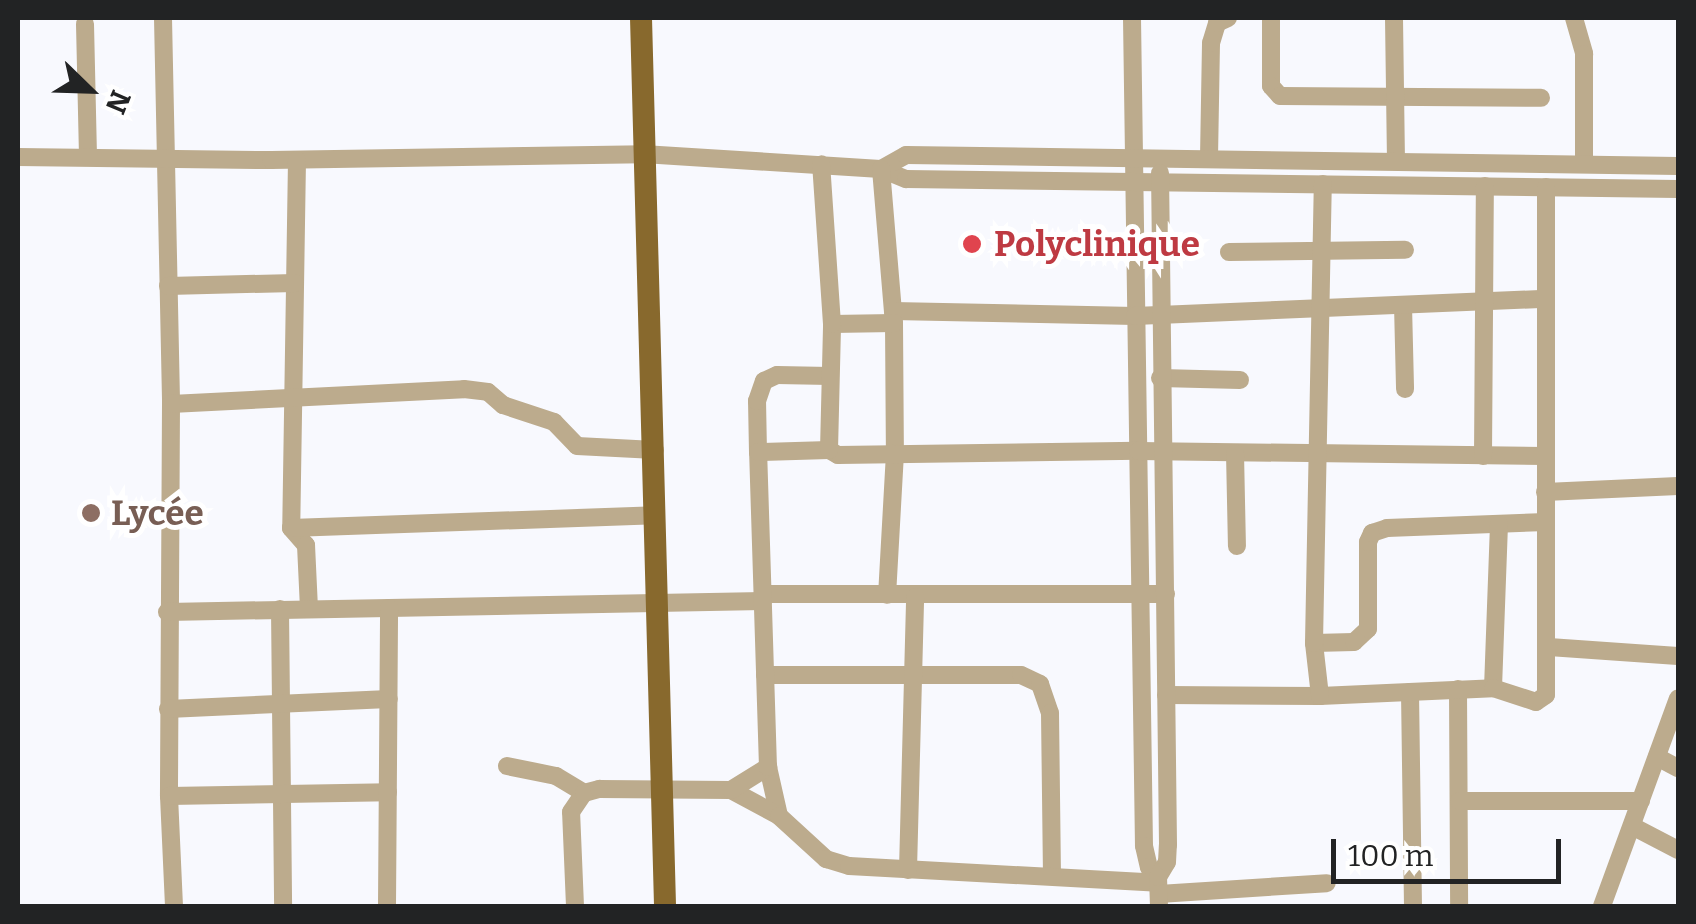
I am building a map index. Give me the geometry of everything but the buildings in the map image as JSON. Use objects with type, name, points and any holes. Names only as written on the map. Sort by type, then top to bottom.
[{"type":"main road","points":[[642,18],[665,906]]},
{"type":"street","points":[[162,18],[172,404],[167,612],[174,906]]},
{"type":"street","points":[[1132,18],[1144,846],[1159,890]]},
{"type":"street","points":[[1209,158],[1212,43],[1217,23],[1228,18]]},
{"type":"street","points":[[1270,18],[1271,86],[1280,96],[1541,98]]},
{"type":"street","points":[[1394,18],[1396,161]]},
{"type":"street","points":[[1574,18],[1584,54],[1584,164]]},
{"type":"street","points":[[85,24],[88,157]]},
{"type":"street","points":[[18,157],[296,160],[644,154],[881,169],[906,179],[1678,189]]},
{"type":"street","points":[[881,169],[906,155],[1678,166]]},
{"type":"street","points":[[1159,890],[1168,853],[1158,314],[1160,158]]},
{"type":"street","points":[[296,160],[291,528],[306,545],[309,609]]},
{"type":"street","points":[[820,164],[832,324],[829,450]]},
{"type":"street","points":[[881,169],[894,317],[895,453],[886,595]]},
{"type":"street","points":[[1320,696],[1314,643],[1323,184]]},
{"type":"street","points":[[1483,456],[1486,186]]},
{"type":"street","points":[[1166,696],[1320,696],[1493,688],[1536,702],[1546,695],[1546,187]]},
{"type":"street","points":[[1229,252],[1405,250]]},
{"type":"street","points":[[168,286],[296,284]]},
{"type":"street","points":[[832,324],[894,317],[1135,316],[1546,299]]},
{"type":"street","points":[[1403,305],[1405,390]]},
{"type":"street","points":[[779,816],[768,767],[757,402],[764,382],[777,375],[830,376]]},
{"type":"street","points":[[1160,378],[1240,380]]},
{"type":"street","points":[[172,404],[464,389],[488,392],[503,405],[554,422],[577,446],[655,450]]},
{"type":"street","points":[[758,452],[1544,456]]},
{"type":"street","points":[[1235,452],[1237,546]]},
{"type":"street","points":[[1545,492],[1678,486]]},
{"type":"street","points":[[291,528],[656,515]]},
{"type":"street","points":[[1314,643],[1354,642],[1368,629],[1368,542],[1372,533],[1387,528],[1546,522]]},
{"type":"street","points":[[1493,688],[1499,524]]},
{"type":"street","points":[[167,612],[886,595],[1166,594]]},
{"type":"street","points":[[908,870],[910,674],[916,596]]},
{"type":"street","points":[[386,906],[389,608]]},
{"type":"street","points":[[280,609],[284,906]]},
{"type":"street","points":[[1549,648],[1678,656]]},
{"type":"street","points":[[765,675],[1021,676],[1046,692],[1050,712],[1052,876]]},
{"type":"street","points":[[1458,689],[1459,906]]},
{"type":"street","points":[[1410,692],[1413,906]]},
{"type":"street","points":[[1604,906],[1678,698]]},
{"type":"street","points":[[168,709],[388,700]]},
{"type":"street","points":[[1657,757],[1678,768]]},
{"type":"street","points":[[507,766],[556,776],[584,793],[731,790],[779,816],[826,859],[848,866],[1052,876],[1159,890],[1327,883]]},
{"type":"street","points":[[731,790],[768,767]]},
{"type":"street","points":[[169,796],[388,792]]},
{"type":"street","points":[[575,906],[571,812],[584,793]]},
{"type":"street","points":[[1458,801],[1642,801]]},
{"type":"street","points":[[1632,826],[1678,850]]},
{"type":"place","name":"Polyclinique","points":[[972,244]]},
{"type":"place","name":"Lycée","points":[[91,513]]}]
